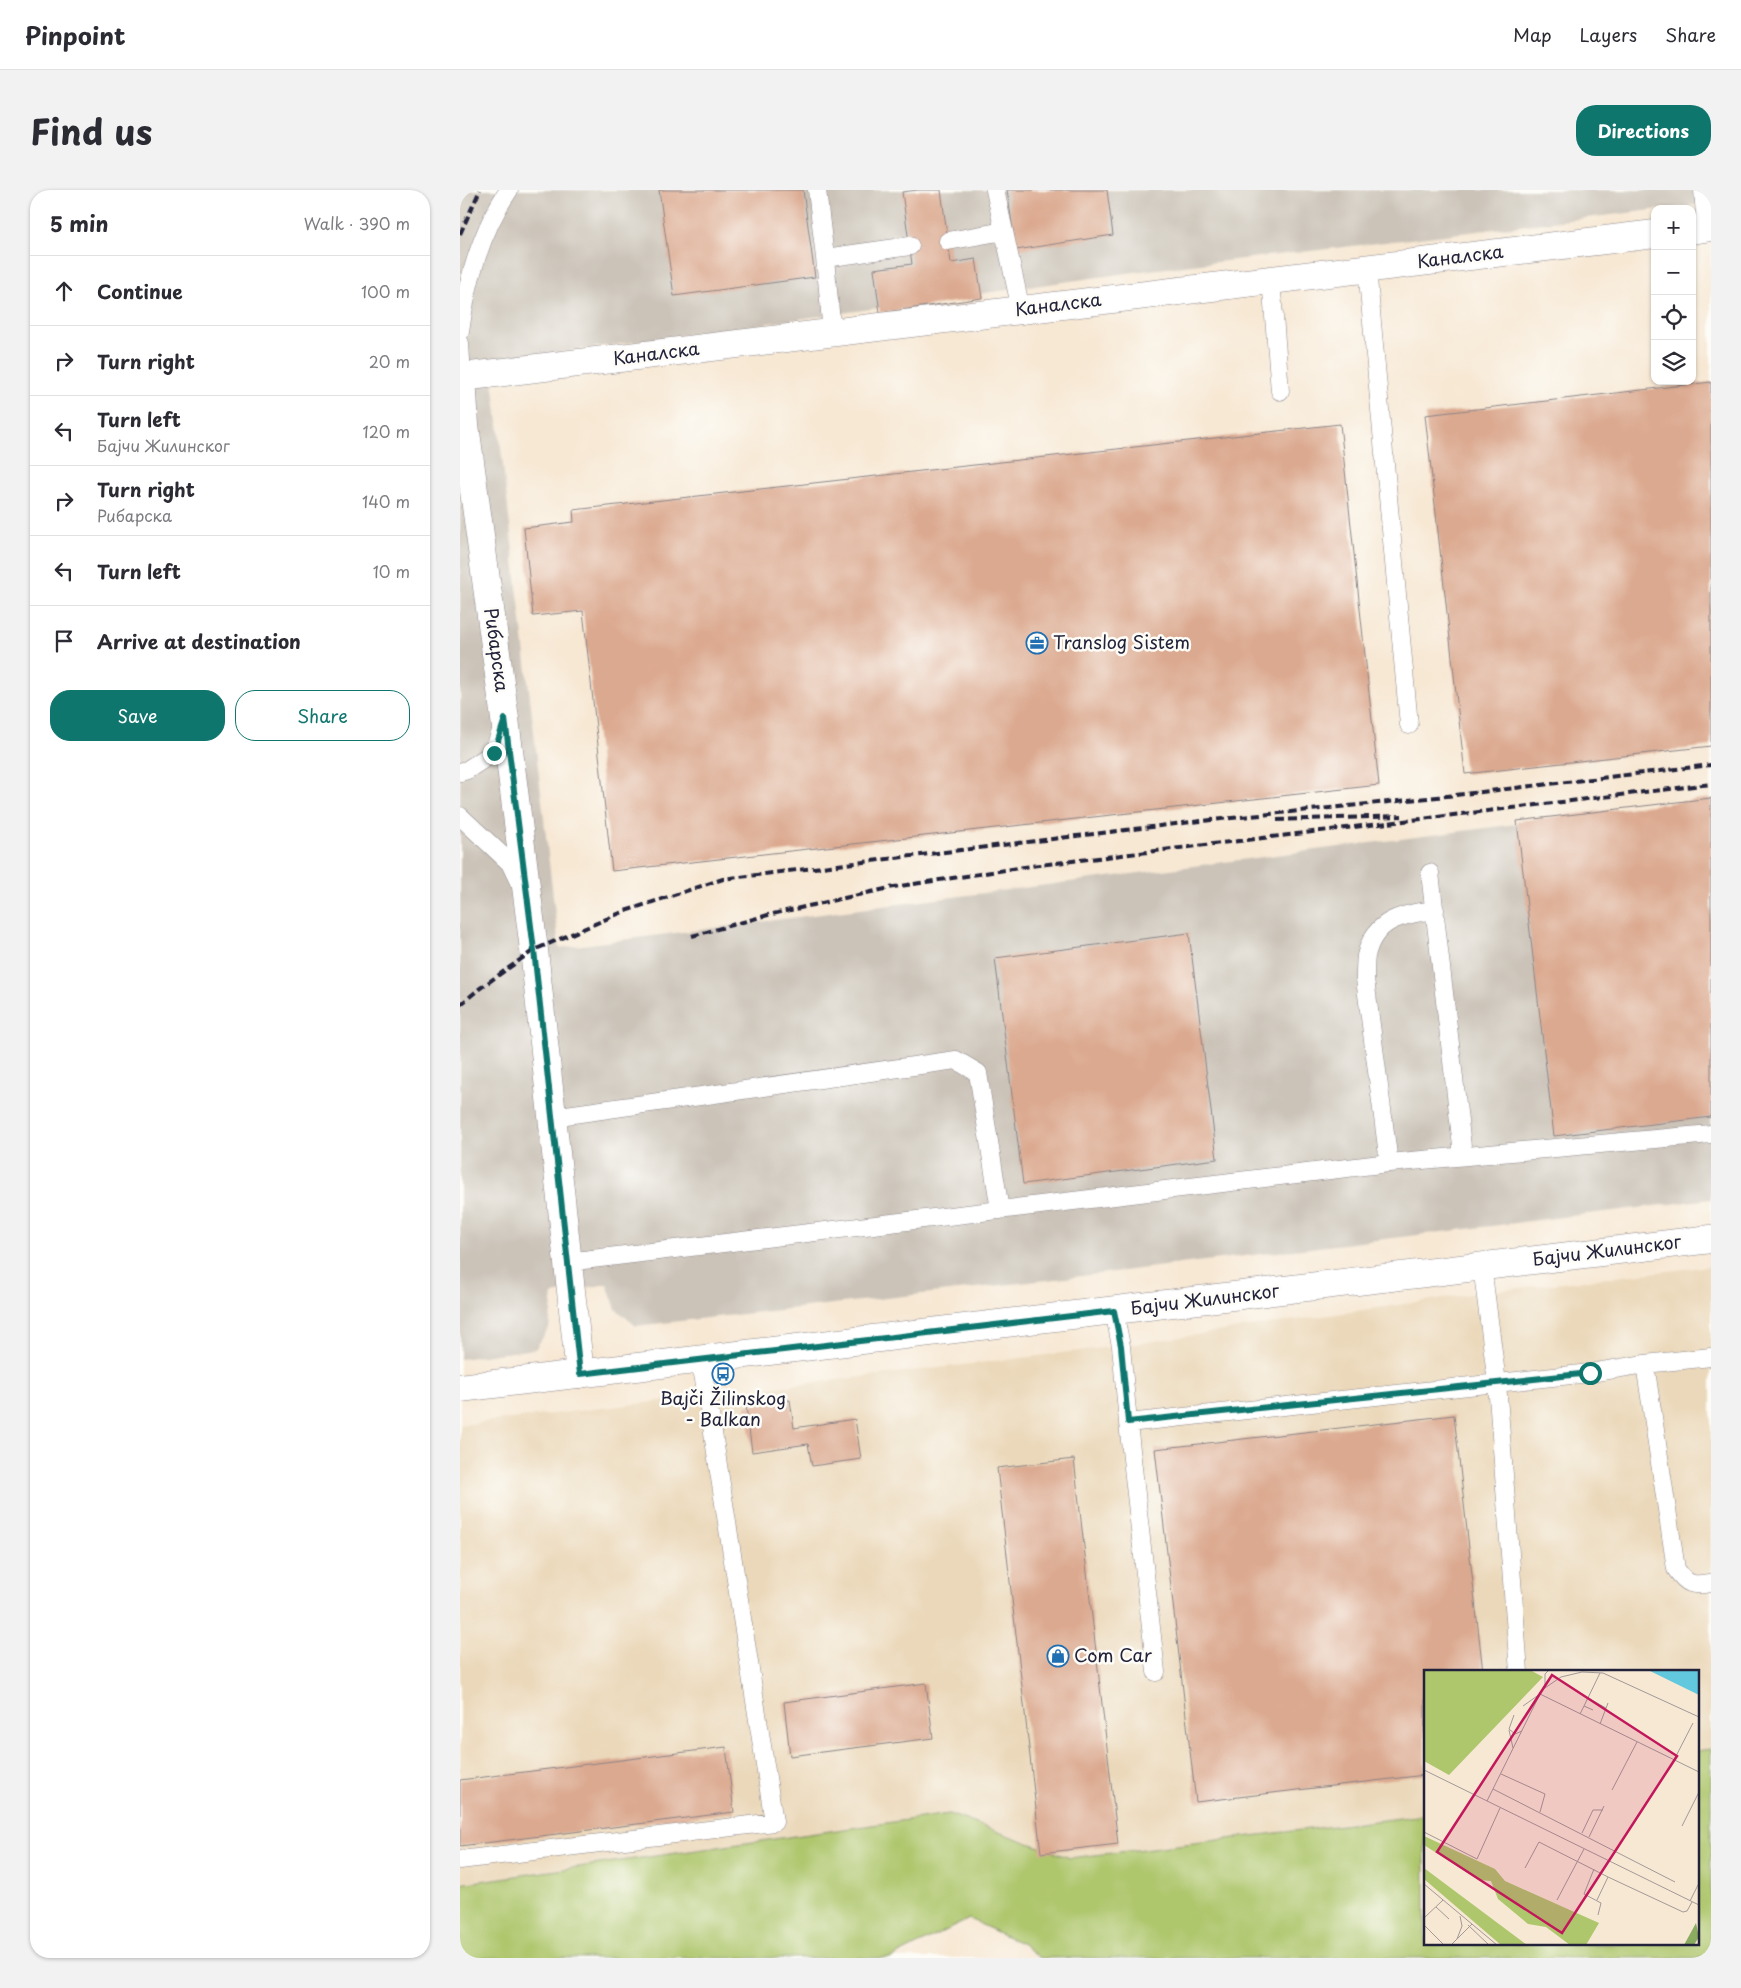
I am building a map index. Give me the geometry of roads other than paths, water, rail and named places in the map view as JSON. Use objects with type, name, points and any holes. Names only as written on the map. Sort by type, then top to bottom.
[{"type":"street","name":"Каналска","points":[[461,378],[1651,234]]},
{"type":"street","name":"Рибарска","points":[[461,378],[465,425],[505,719],[580,1374]]},
{"type":"street","name":"Бајчи Жилинског","points":[[460,1388],[1711,1239]]},
{"type":"lane","points":[[460,332],[462,299],[472,270],[498,206],[509,190]]},
{"type":"lane","points":[[817,190],[832,333]]},
{"type":"lane","points":[[995,190],[1021,310]]},
{"type":"lane","points":[[1703,190],[1703,228]]},
{"type":"lane","points":[[948,241],[1004,231]]},
{"type":"lane","points":[[825,258],[910,246]]},
{"type":"lane","points":[[1367,268],[1409,725]]},
{"type":"lane","points":[[1271,280],[1280,392]]},
{"type":"lane","name":"Рибарска","points":[[460,344],[461,378]]},
{"type":"lane","points":[[460,772],[467,770],[494,753],[505,719]]},
{"type":"lane","points":[[460,816],[510,863],[526,896]]},
{"type":"lane","points":[[1430,873],[1463,1155]]},
{"type":"lane","points":[[1389,1163],[1365,979],[1366,955],[1375,936],[1388,922],[1408,913],[1435,910]]},
{"type":"lane","points":[[552,1117],[956,1060],[978,1073],[1000,1210]]},
{"type":"lane","points":[[567,1262],[1389,1163],[1711,1134]]},
{"type":"lane","points":[[1482,1266],[1498,1383],[1519,1670]]},
{"type":"lane","points":[[1114,1311],[1121,1346],[1156,1672]]},
{"type":"lane","points":[[1128,1422],[1590,1373],[1645,1364],[1711,1357]]},
{"type":"lane","points":[[460,1860],[774,1822],[700,1359]]},
{"type":"lane","points":[[1645,1364],[1676,1569],[1684,1581],[1696,1585],[1711,1583]]},
{"type":"railway","points":[[460,194],[462,190]]},
{"type":"railway","points":[[460,234],[480,190]]},
{"type":"railway","points":[[460,1005],[479,989],[534,950],[625,911],[723,879],[1192,822],[1447,796],[1711,765]]},
{"type":"railway","points":[[692,936],[768,915],[894,887],[1031,866],[1711,784]]},
{"type":"railway","points":[[1277,820],[1402,816]]},
{"type":"place","name":"Translog Sistem","points":[[1037,643]]},
{"type":"place","name":"Bajči Žilinskog - Balkan","points":[[723,1374]]},
{"type":"place","name":"Com Car","points":[[1058,1656]]}]
